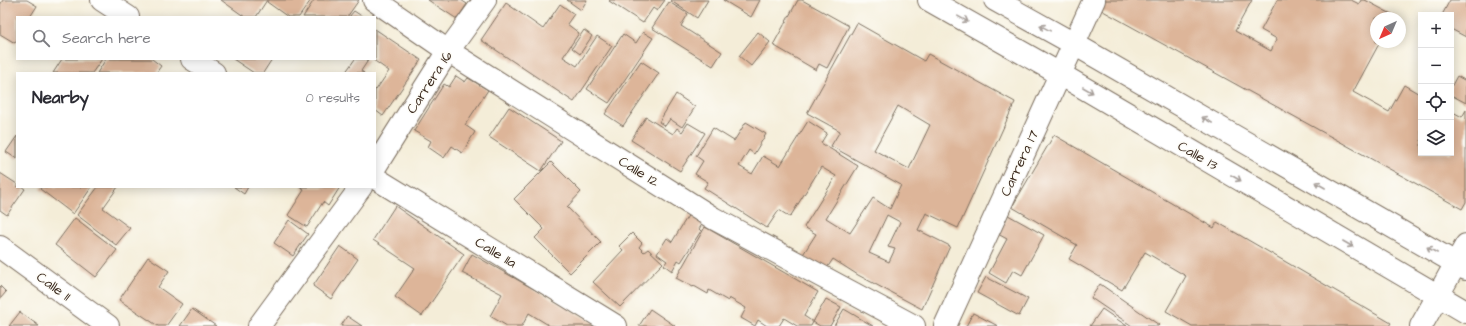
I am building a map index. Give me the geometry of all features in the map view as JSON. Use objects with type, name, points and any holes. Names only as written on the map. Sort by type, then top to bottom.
[{"type":"main road","points":[[102,0],[126,16]]},
{"type":"main road","name":"Calle 12","points":[[374,0],[448,51],[713,218],[914,326]]},
{"type":"main road","name":"Carrera 16","points":[[376,165],[448,51],[485,0]]},
{"type":"main road","name":"Calle 13","points":[[929,0],[1060,74],[1466,312]]},
{"type":"main road","points":[[995,0],[1462,259],[1437,296],[1421,326]]},
{"type":"main road","name":"Carrera 17","points":[[945,326],[1094,0]]},
{"type":"main road","points":[[194,60],[212,72]]},
{"type":"main road","name":"Calle 11a","points":[[376,179],[616,326]]},
{"type":"main road","points":[[259,326],[360,188]]},
{"type":"main road","name":"Calle 11","points":[[0,246],[108,326]]},
{"type":"building","points":[[3,0],[27,0],[37,6],[31,16],[16,16],[15,43],[0,34],[0,5]]},
{"type":"building","points":[[221,0],[267,0],[257,16],[244,16]]},
{"type":"building","points":[[268,0],[311,0],[300,16],[287,16],[267,2]]},
{"type":"building","points":[[314,0],[359,0],[348,16],[304,16]]},
{"type":"building","points":[[428,0],[461,0],[467,4],[457,19]]},
{"type":"building","points":[[567,0],[587,0],[581,10]]},
{"type":"building","points":[[665,0],[657,11],[653,8],[643,23],[609,1]]},
{"type":"building","points":[[708,0],[697,18],[671,1]]},
{"type":"building","points":[[723,0],[760,0],[751,17]]},
{"type":"building","points":[[798,0],[802,0],[849,26],[827,68],[819,64],[816,70],[773,45]]},
{"type":"building","points":[[1098,0],[1252,0],[1235,31],[1271,51],[1277,39],[1261,30],[1277,0],[1351,0],[1359,4],[1361,0],[1365,0],[1388,12],[1370,12],[1370,48],[1377,48],[1353,92],[1389,112],[1404,85],[1418,93],[1418,156],[1454,156],[1454,113],[1462,117],[1466,110],[1466,202],[1462,209],[1094,6]]},
{"type":"building","points":[[1450,0],[1466,0],[1466,37],[1454,31],[1454,12],[1444,12]]},
{"type":"building","points":[[669,2],[688,14],[681,26],[722,52],[713,66],[652,28]]},
{"type":"building","points":[[506,3],[543,29],[560,4],[574,14],[567,24],[579,33],[563,57],[577,66],[597,36],[612,46],[574,102],[481,40]]},
{"type":"building","points":[[354,11],[362,16],[350,16]]},
{"type":"building","points":[[857,23],[924,61],[928,54],[1015,102],[958,228],[926,213],[918,230],[950,246],[922,309],[858,275],[833,259],[825,271],[802,256],[816,234],[804,227],[836,176],[821,167],[790,217],[779,210],[767,228],[704,188],[708,182],[695,174],[703,161],[696,156],[713,128],[734,141],[746,122],[766,134],[754,154],[749,150],[739,166],[752,174],[763,156],[780,166],[808,121],[827,133],[821,143],[858,166],[826,218],[850,233],[873,198],[890,209],[901,185],[831,146],[840,131],[807,113]],"holes":[[[898,106],[930,125],[909,169],[874,150]],[[887,215],[900,222],[888,247],[895,249],[889,262],[869,253]]]},
{"type":"building","points":[[376,30],[421,60],[383,116],[376,111],[376,90],[389,71],[373,60],[376,60]]},
{"type":"building","points":[[584,30],[592,36],[580,54],[572,48]]},
{"type":"building","points":[[643,32],[653,38],[609,103],[587,89],[623,34],[636,43]]},
{"type":"building","points":[[758,32],[770,42],[751,66],[739,56]]},
{"type":"building","points":[[61,60],[101,60],[93,72],[54,72]]},
{"type":"building","points":[[105,60],[153,60],[161,66],[157,72],[98,72]]},
{"type":"building","points":[[234,60],[271,60],[264,72],[252,72]]},
{"type":"building","points":[[354,60],[368,60],[361,71],[362,72],[346,72]]},
{"type":"building","points":[[641,61],[659,73],[623,126],[605,114]]},
{"type":"building","points":[[456,76],[465,82],[468,78],[488,90],[465,125],[475,132],[462,153],[452,146],[444,158],[428,147],[431,141],[414,131],[444,84],[449,87]]},
{"type":"building","points":[[1457,76],[1466,81],[1466,103],[1454,97],[1454,82]]},
{"type":"building","points":[[676,94],[695,107],[682,127],[670,119],[665,126],[659,122]]},
{"type":"building","points":[[509,107],[561,141],[541,171],[489,137]]},
{"type":"building","points":[[646,117],[673,134],[677,128],[682,132],[688,123],[705,133],[680,171],[631,140]]},
{"type":"building","points":[[1054,135],[1214,228],[1217,222],[1391,323],[1389,326],[1192,326],[1166,311],[1186,276],[1145,252],[1122,290],[1069,259],[1077,245],[1012,207]]},
{"type":"building","points":[[16,137],[16,158],[6,152]]},
{"type":"building","points":[[551,162],[581,192],[567,207],[601,242],[570,273],[535,238],[544,229],[514,199]]},
{"type":"building","points":[[0,173],[16,183],[16,188],[25,189],[7,215],[0,210]]},
{"type":"building","points":[[40,188],[91,188],[73,214]]},
{"type":"building","points":[[97,188],[117,188],[103,208],[130,228],[116,245],[77,215]]},
{"type":"building","points":[[235,188],[247,188],[244,194]]},
{"type":"building","points":[[301,188],[339,188],[328,206],[323,202],[307,227],[288,215],[304,190]]},
{"type":"building","points":[[395,206],[464,254],[422,316],[395,297],[415,268],[373,240]]},
{"type":"building","points":[[689,214],[703,223],[699,229],[701,231],[681,262],[678,260],[672,271],[664,265],[667,261],[657,254],[667,238],[672,242]]},
{"type":"building","points":[[1008,215],[1044,235],[1022,275],[1013,270],[1006,283],[989,273],[1007,239],[998,234]]},
{"type":"building","points":[[75,218],[117,250],[96,277],[55,245]]},
{"type":"building","points":[[289,220],[308,234],[293,256],[274,243]]},
{"type":"building","points":[[705,227],[818,292],[804,316],[813,322],[811,326],[797,326],[784,318],[779,326],[767,326],[758,320],[755,326],[741,318],[746,308],[729,298],[728,301],[709,290],[708,294],[676,278]]},
{"type":"building","points":[[632,233],[642,243],[639,247],[644,252],[648,249],[663,263],[620,307],[593,282],[623,250],[619,246]]},
{"type":"building","points":[[340,246],[358,259],[331,299],[313,286]]},
{"type":"building","points":[[472,254],[599,326],[550,326],[529,313],[522,326],[507,326],[490,316],[502,294],[462,273]]},
{"type":"building","points":[[148,257],[169,271],[158,287],[182,304],[166,326],[158,326],[119,300]]},
{"type":"building","points":[[986,277],[1028,299],[1019,316],[977,293]]},
{"type":"building","points":[[1100,284],[1159,325],[1132,326],[1091,298]]},
{"type":"building","points":[[0,286],[6,292],[0,299]]},
{"type":"building","points":[[826,299],[841,307],[830,326],[820,326],[813,322]]},
{"type":"building","points":[[192,309],[216,326],[180,326]]},
{"type":"building","points":[[650,309],[675,326],[639,326]]},
{"type":"building","points":[[844,309],[873,326],[834,326]]},
{"type":"building","points":[[1102,309],[1127,326],[1090,326]]},
{"type":"building","points":[[20,312],[39,326],[9,326]]},
{"type":"building","points":[[973,313],[998,326],[966,326]]},
{"type":"building","points":[[347,316],[362,326],[341,326]]}]
